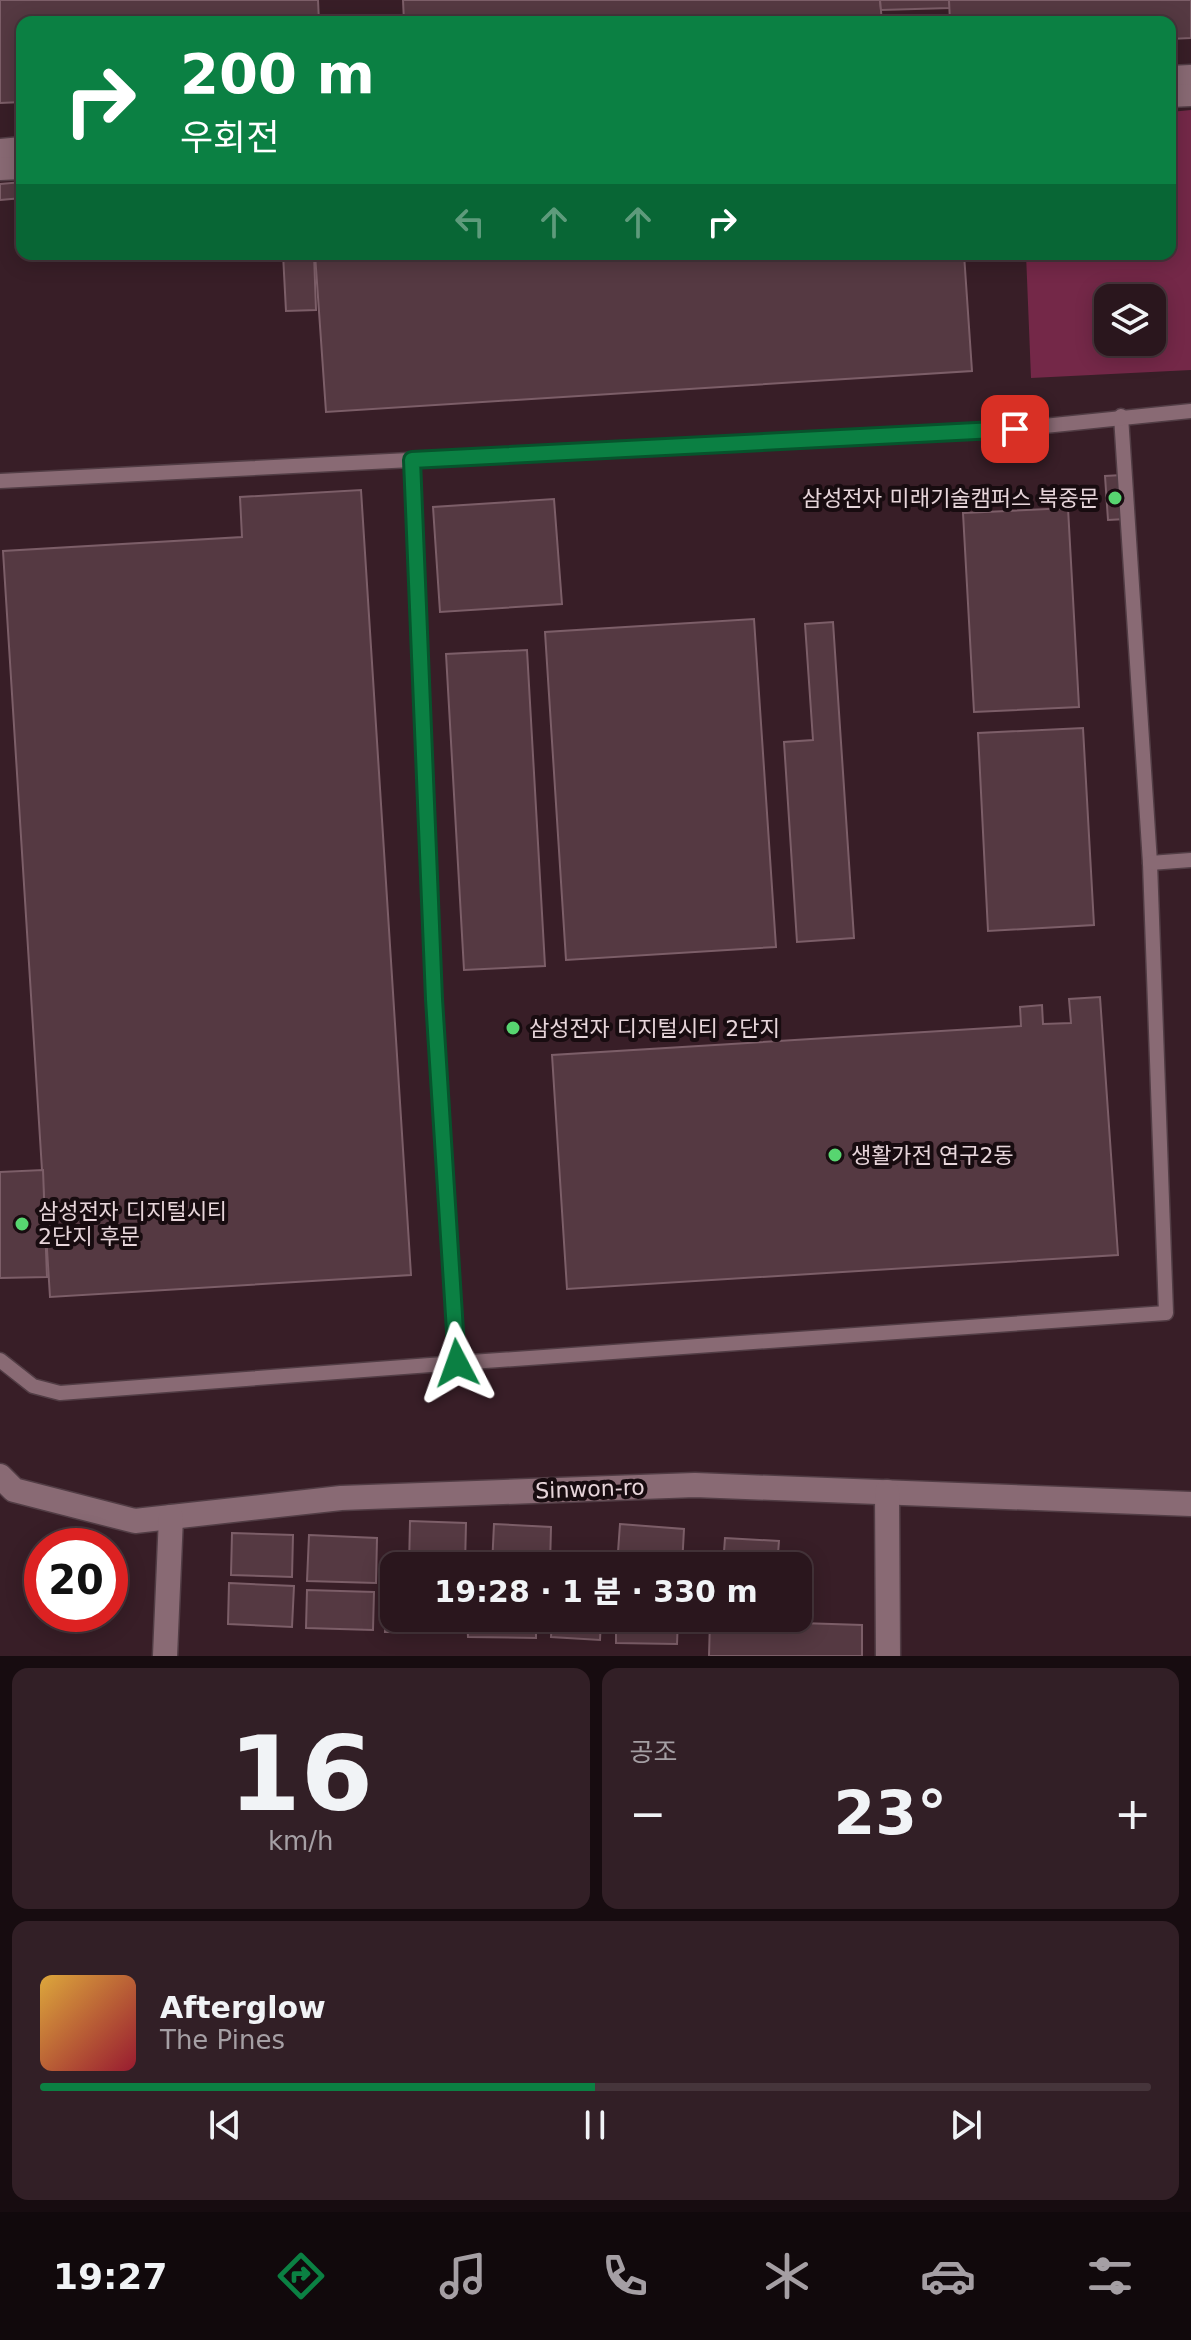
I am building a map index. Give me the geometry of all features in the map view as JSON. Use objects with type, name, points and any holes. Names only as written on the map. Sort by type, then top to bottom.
[{"type":"street","name":"Sinwon-ro","points":[[0,1476],[14,1490],[135,1521],[341,1498],[695,1485],[1191,1504]]},
{"type":"street","points":[[887,1492],[888,1656]]},
{"type":"street","points":[[165,1656],[171,1517]]},
{"type":"lane","points":[[0,481],[1015,429],[1191,411]]},
{"type":"lane","points":[[0,1360],[33,1386],[60,1393],[1166,1313],[1150,863],[1121,416]]},
{"type":"lane","points":[[412,460],[434,999],[457,1363]]},
{"type":"lane","points":[[1150,863],[1191,860]]},
{"type":"shaded area","points":[[1191,110],[1191,370],[1031,378],[1026,260],[1176,260],[1176,111]]},
{"type":"building","points":[[0,0],[318,0],[319,16],[16,16],[16,102],[0,103]]},
{"type":"building","points":[[403,0],[880,0],[881,16],[404,16]]},
{"type":"building","points":[[880,0],[949,0],[950,8],[881,10]]},
{"type":"building","points":[[949,0],[1191,0],[1191,38],[1176,39],[1176,16],[950,16]]},
{"type":"building","points":[[16,183],[16,199],[0,200],[0,184]]},
{"type":"building","points":[[283,260],[314,260],[316,310],[286,311]]},
{"type":"building","points":[[315,260],[964,260],[972,371],[326,412]]},
{"type":"building","name":"삼성전자 미래기술캠퍼스 북중문","points":[[1122,475],[1126,519],[1108,520],[1105,476]]},
{"type":"building","points":[[361,490],[411,1275],[50,1297],[3,551],[242,537],[240,497]]},
{"type":"building","points":[[554,499],[562,604],[440,612],[433,507]]},
{"type":"building","points":[[1068,508],[1079,707],[974,712],[963,513]]},
{"type":"building","points":[[754,619],[776,947],[566,960],[545,632]]},
{"type":"building","points":[[833,622],[854,938],[797,942],[784,742],[813,740],[805,624]]},
{"type":"building","points":[[527,650],[545,966],[464,970],[446,654]]},
{"type":"building","points":[[1083,728],[1094,925],[988,931],[978,733]]},
{"type":"building","name":"생활가전 연구2동","points":[[1100,997],[1118,1255],[567,1289],[552,1055],[1021,1026],[1020,1007],[1042,1005],[1043,1024],[1071,1023],[1069,999]]},
{"type":"building","name":"삼성전자 디지털시티 2단지 후문","points":[[43,1170],[47,1277],[0,1278],[0,1172]]},
{"type":"building","points":[[410,1521],[466,1523],[465,1552],[409,1552]]},
{"type":"building","points":[[494,1524],[551,1527],[550,1552],[493,1552]]},
{"type":"building","points":[[620,1524],[684,1529],[683,1552],[618,1552]]},
{"type":"building","points":[[232,1533],[293,1535],[292,1577],[231,1575]]},
{"type":"building","points":[[309,1535],[377,1538],[376,1583],[307,1581]]},
{"type":"building","points":[[725,1538],[779,1541],[778,1552],[724,1552]]},
{"type":"building","points":[[229,1583],[294,1586],[292,1627],[228,1624]]},
{"type":"building","points":[[307,1590],[374,1592],[373,1630],[306,1628]]},
{"type":"building","points":[[812,1623],[862,1625],[862,1656],[709,1656],[710,1632],[812,1632]]},
{"type":"building","points":[[468,1632],[536,1632],[536,1638],[468,1637]]},
{"type":"building","points":[[551,1632],[600,1632],[600,1640],[551,1637]]},
{"type":"building","points":[[616,1632],[677,1632],[677,1644],[616,1643]]},
{"type":"place","name":"삼성전자 미래기술캠퍼스 북중문","points":[[1115,498]]},
{"type":"place","name":"삼성전자 디지털시티 2단지","points":[[513,1028]]},
{"type":"place","name":"생활가전 연구2동","points":[[835,1155]]},
{"type":"place","name":"삼성전자 디지털시티 2단지 후문","points":[[22,1224]]},
{"type":"route","points":[[457,1363],[434,999],[412,460],[1015,429]]}]
